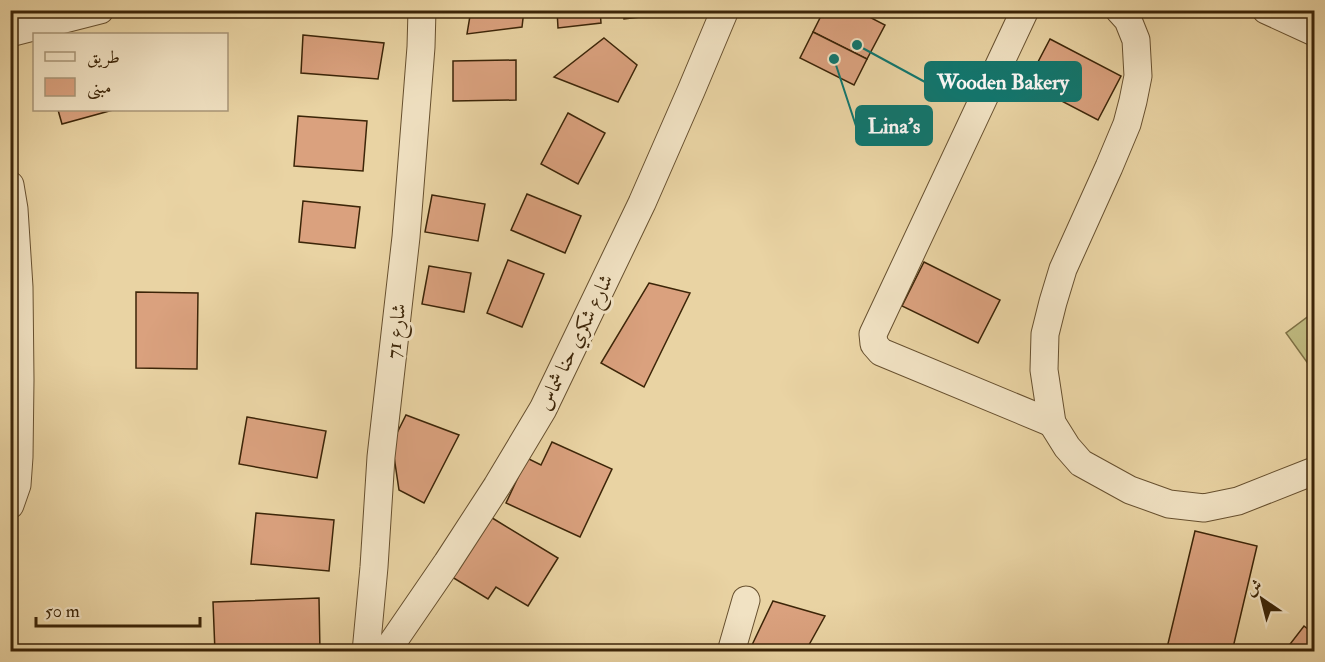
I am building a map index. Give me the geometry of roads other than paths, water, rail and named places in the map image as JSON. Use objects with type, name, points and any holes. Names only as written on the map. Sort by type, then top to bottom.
[{"type":"street","points":[[10,33],[100,10]]},
{"type":"street","name":"شارع 71","points":[[366,651],[381,457],[406,237],[422,10]]},
{"type":"street","name":"شارع شكري حنا شماس","points":[[386,651],[497,486],[543,408],[642,203],[724,10]]},
{"type":"street","points":[[1025,10],[873,334],[874,344],[881,352],[1052,423]]},
{"type":"street","points":[[1119,10],[1128,20],[1136,40],[1138,76],[1126,124],[1109,167],[1062,269],[1045,334],[1044,370],[1052,423],[1067,447],[1081,463],[1130,490],[1169,504],[1204,508],[1238,501],[1314,471]]},
{"type":"street","points":[[1266,10],[1314,32]]},
{"type":"street","points":[[10,184],[15,209],[19,287],[20,380],[17,485],[10,505]]},
{"type":"street","points":[[731,651],[746,600]]},
{"type":"place","name":"Wooden Bakery","points":[[857,45]]},
{"type":"place","name":"Lina's","points":[[834,59]]}]
